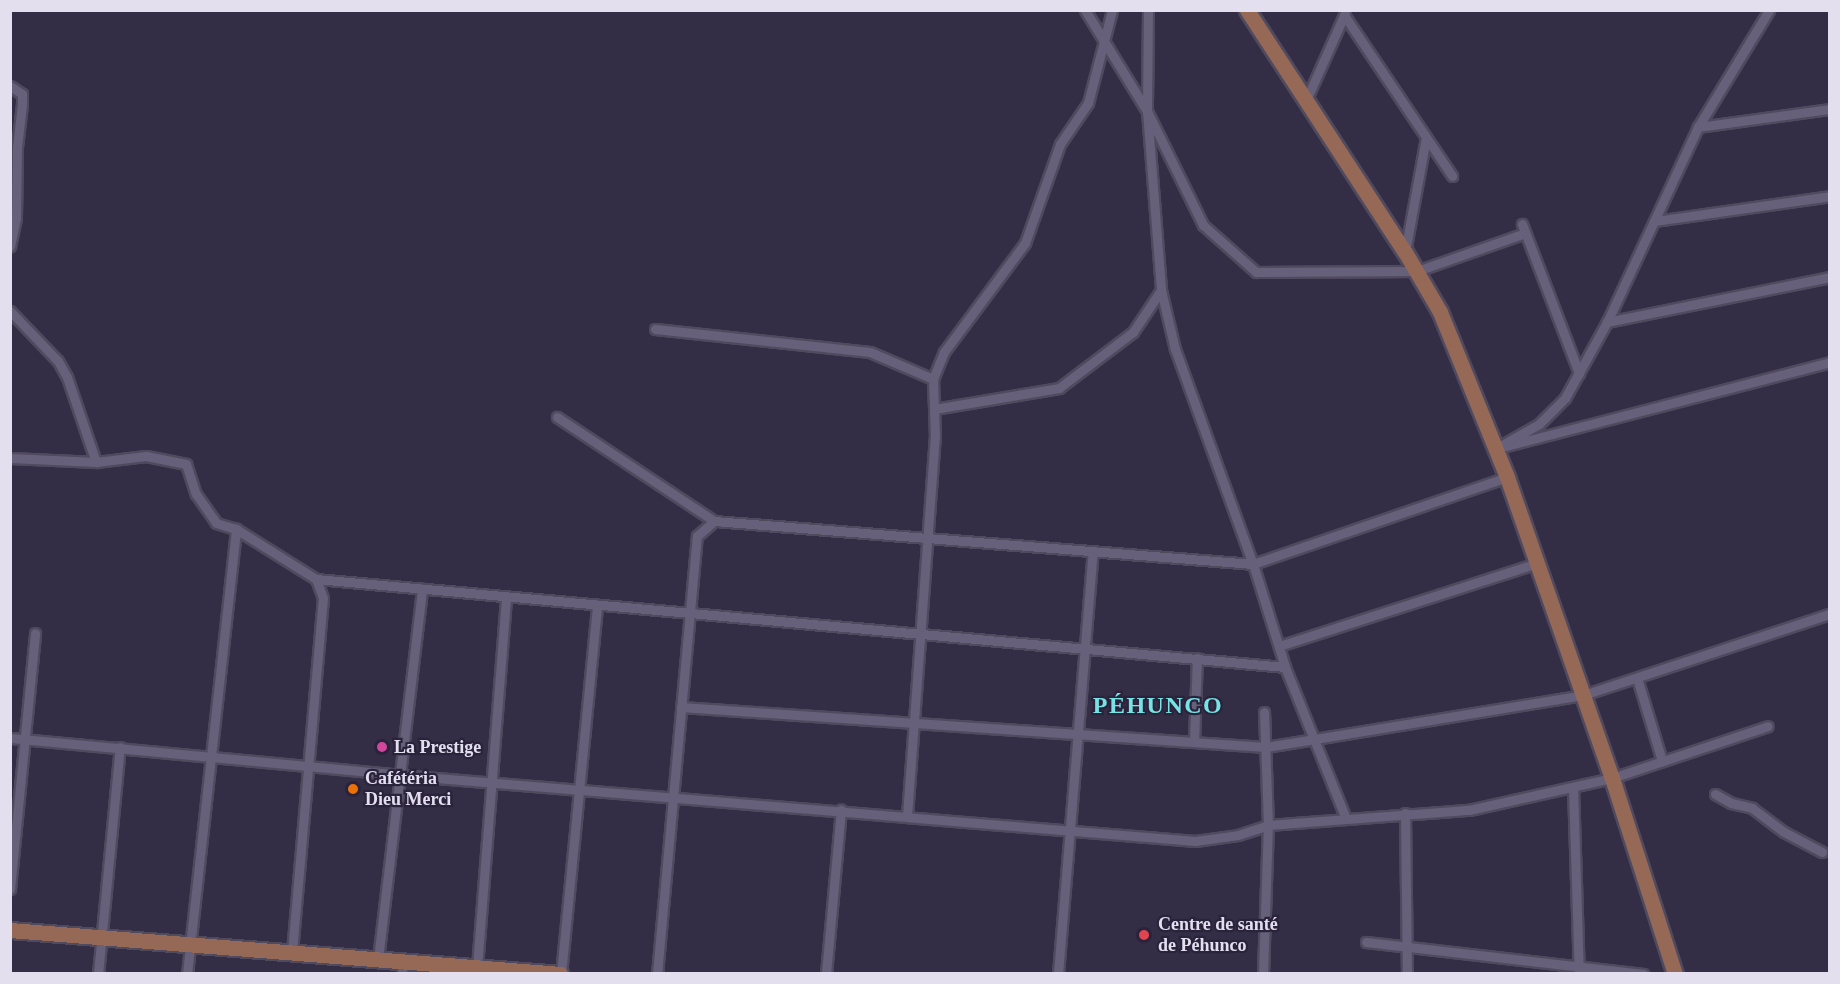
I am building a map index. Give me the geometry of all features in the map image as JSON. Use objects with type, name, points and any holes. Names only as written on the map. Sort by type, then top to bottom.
[{"type":"main road","points":[[1247,10],[1405,252],[1440,312],[1507,477],[1612,778],[1675,974]]},
{"type":"main road","points":[[10,930],[378,959],[402,967],[477,967],[560,974]]},
{"type":"street","points":[[1085,10],[1147,111],[1203,225],[1256,273],[1417,271],[1523,229],[1579,373]]},
{"type":"street","points":[[907,816],[928,538],[934,409],[933,379],[944,352],[1025,243],[1060,144],[1088,102],[1112,10]]},
{"type":"street","points":[[1148,10],[1147,111],[1161,290],[1175,349],[1253,564],[1285,667],[1316,736],[1345,816]]},
{"type":"street","points":[[1496,449],[1539,424],[1565,398],[1607,322],[1698,127],[1769,10]]},
{"type":"street","points":[[1306,98],[1345,13]]},
{"type":"street","points":[[1345,13],[1452,176]]},
{"type":"street","points":[[10,86],[22,94],[16,147],[16,218],[10,246]]},
{"type":"street","points":[[1698,127],[1830,109]]},
{"type":"street","points":[[1405,252],[1426,138]]},
{"type":"street","points":[[1654,220],[1830,196]]},
{"type":"street","points":[[1607,322],[1830,277]]},
{"type":"street","points":[[934,409],[1059,388],[1133,332],[1161,290]]},
{"type":"street","points":[[10,311],[58,361],[67,377],[96,462]]},
{"type":"street","points":[[655,330],[870,352],[933,379]]},
{"type":"street","points":[[1496,449],[1830,362]]},
{"type":"street","points":[[556,417],[714,521],[1253,564],[1507,477]]},
{"type":"street","points":[[10,458],[96,462],[146,456],[186,464],[206,512],[216,523],[236,529],[316,579],[1285,667]]},
{"type":"street","points":[[657,974],[697,536],[714,521]]},
{"type":"street","points":[[187,974],[213,758],[236,529]]},
{"type":"street","points":[[1058,974],[1072,830],[1093,551]]},
{"type":"street","points":[[1279,646],[1537,563]]},
{"type":"street","points":[[292,952],[323,598],[316,579]]},
{"type":"street","points":[[378,959],[422,589]]},
{"type":"street","points":[[477,967],[506,597]]},
{"type":"street","points":[[560,974],[597,605]]},
{"type":"street","points":[[681,707],[1266,747],[1316,736],[1583,695],[1830,614]]},
{"type":"street","points":[[10,889],[35,633]]},
{"type":"street","points":[[1194,742],[1197,658]]},
{"type":"street","points":[[1637,678],[1662,761]]},
{"type":"street","points":[[1263,974],[1268,825],[1264,712]]},
{"type":"street","points":[[10,738],[25,737],[307,767],[1195,841],[1238,835],[1268,825],[1345,816],[1468,810],[1612,778],[1768,726]]},
{"type":"street","points":[[98,974],[120,747]]},
{"type":"street","points":[[1573,787],[1579,971]]},
{"type":"street","points":[[1715,794],[1731,803],[1752,808],[1784,832],[1822,852]]},
{"type":"street","points":[[826,974],[841,810]]},
{"type":"street","points":[[1405,813],[1407,974]]},
{"type":"street","points":[[1366,942],[1579,971],[1643,974]]},
{"type":"place","name":"La Prestige","points":[[382,747]]},
{"type":"place","name":"Cafétéria Dieu Merci","points":[[353,789]]},
{"type":"place","name":"Centre de santé de Péhunco","points":[[1144,935]]},
{"type":"district","name":"PÉHUNCO","points":[[1158,706]]}]
